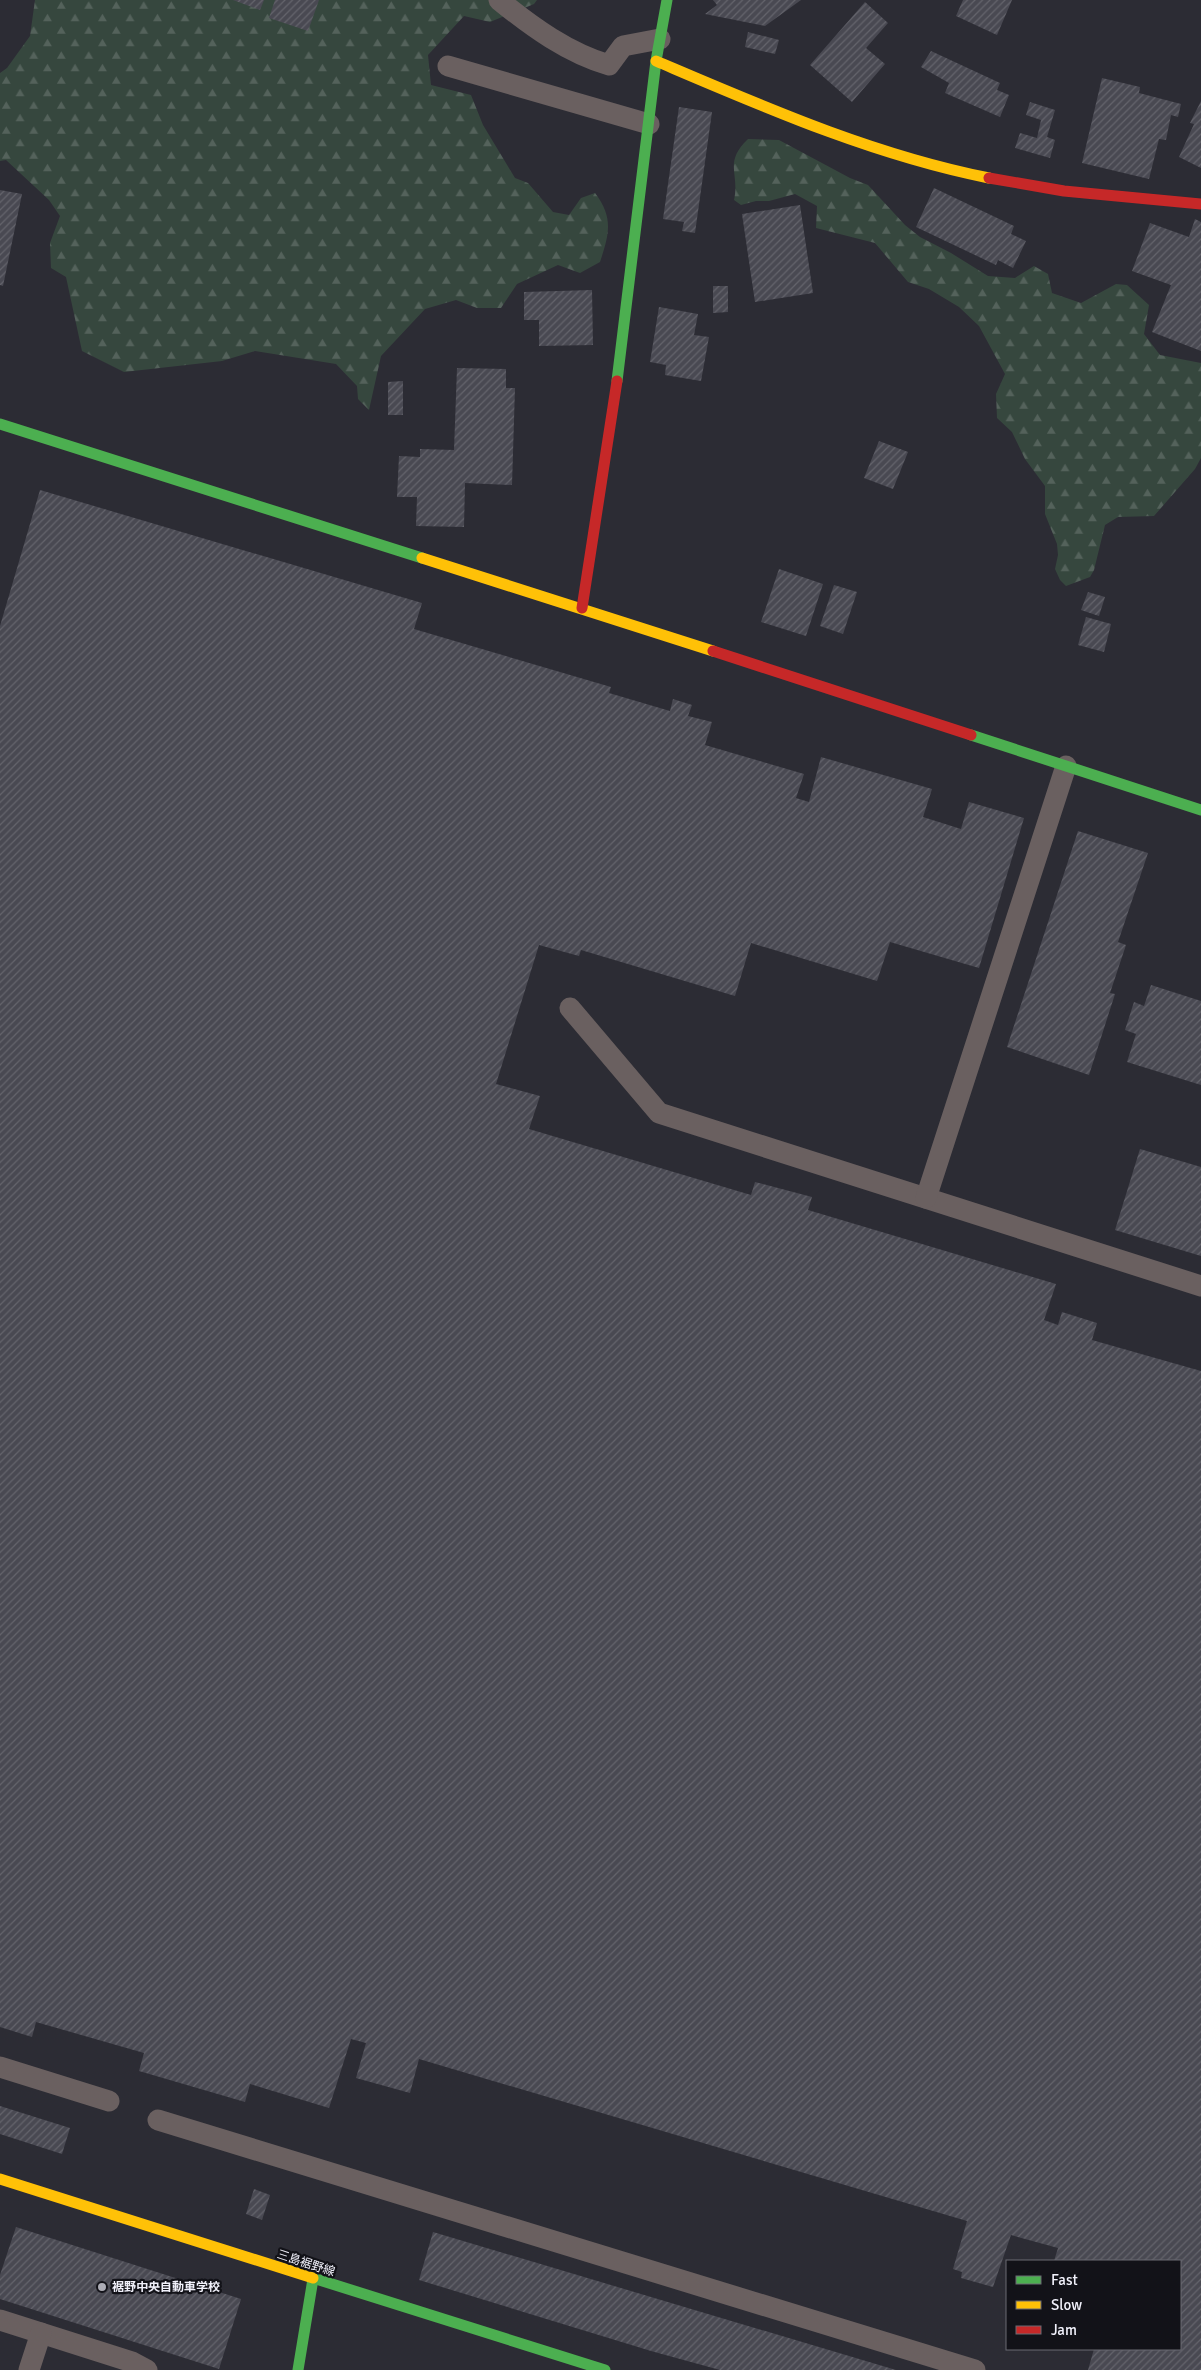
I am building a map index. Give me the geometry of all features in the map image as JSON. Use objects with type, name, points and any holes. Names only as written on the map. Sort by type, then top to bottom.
[{"type":"street","points":[[582,608],[622,348],[656,61],[667,0]]},
{"type":"street","points":[[656,61],[816,128],[903,157],[982,177],[1035,187],[1201,204]]},
{"type":"street","points":[[0,424],[582,608],[1201,810]]},
{"type":"street","name":"三島裾野線","points":[[0,2179],[606,2370]]},
{"type":"street","points":[[298,2370],[313,2279]]},
{"type":"lane","points":[[499,0],[543,34],[594,60],[609,65],[623,46],[660,39]]},
{"type":"lane","points":[[448,66],[649,124]]},
{"type":"lane","points":[[926,1198],[1066,766]]},
{"type":"lane","points":[[570,1008],[659,1114],[1201,1286]]},
{"type":"lane","points":[[0,2067],[108,2101]]},
{"type":"lane","points":[[158,2120],[975,2370]]},
{"type":"lane","points":[[0,2320],[132,2362],[147,2370]]},
{"type":"lane","points":[[29,2370],[41,2333]]},
{"type":"green space","points":[[35,0],[537,0],[534,4],[490,22],[464,16],[428,55],[431,85],[471,95],[483,125],[515,178],[528,183],[553,212],[569,215],[581,198],[595,193],[605,210],[608,226],[606,243],[600,262],[580,273],[558,265],[517,284],[501,308],[477,308],[456,300],[425,309],[381,356],[369,410],[358,399],[357,386],[336,364],[255,351],[222,361],[124,372],[82,351],[66,277],[51,268],[50,243],[60,216],[49,200],[6,160],[0,161],[0,73],[7,68],[30,36]]},
{"type":"green space","points":[[748,139],[779,140],[850,178],[868,185],[905,225],[920,237],[951,253],[988,276],[1015,278],[1034,266],[1048,274],[1052,293],[1081,303],[1116,284],[1127,285],[1149,305],[1144,334],[1160,355],[1201,363],[1201,458],[1195,469],[1154,516],[1118,517],[1105,525],[1094,570],[1090,577],[1066,586],[1060,580],[1055,569],[1058,555],[1057,544],[1045,514],[1045,486],[1025,459],[1012,432],[997,418],[996,394],[1005,374],[979,326],[959,307],[929,289],[908,282],[875,243],[816,228],[817,206],[795,194],[769,201],[756,201],[741,205],[734,200],[734,162],[740,147]]},
{"type":"building","points":[[233,0],[264,0],[260,10]]},
{"type":"building","points":[[275,0],[319,0],[308,31],[269,18]]},
{"type":"building","points":[[713,0],[801,0],[765,26],[705,14],[717,5]]},
{"type":"building","points":[[963,0],[1012,0],[997,35],[956,16]]},
{"type":"building","points":[[865,2],[888,23],[866,48],[885,64],[852,102],[810,65]]},
{"type":"building","points":[[748,32],[779,40],[775,54],[745,47]]},
{"type":"building","points":[[931,51],[1000,83],[997,90],[1009,95],[1000,117],[945,93],[949,83],[921,67]]},
{"type":"building","points":[[1102,78],[1140,87],[1139,93],[1181,104],[1178,117],[1171,115],[1166,140],[1159,139],[1149,179],[1082,163]]},
{"type":"building","points":[[1201,101],[1201,168],[1179,157],[1194,124],[1190,123]]},
{"type":"building","points":[[1030,102],[1055,110],[1047,137],[1055,140],[1050,158],[1015,148],[1020,133],[1037,138],[1041,120],[1026,115]]},
{"type":"building","points":[[679,107],[712,112],[695,233],[682,231],[684,222],[663,219]]},
{"type":"building","points":[[934,188],[1014,226],[1011,234],[1026,241],[1013,268],[998,260],[996,265],[916,227]]},
{"type":"building","points":[[0,190],[22,194],[3,286],[0,285]]},
{"type":"building","points":[[800,205],[813,293],[755,302],[742,214]]},
{"type":"building","points":[[1195,219],[1201,222],[1201,351],[1152,332],[1171,285],[1132,271],[1150,223],[1189,237]]},
{"type":"building","points":[[713,286],[728,286],[728,312],[713,313]]},
{"type":"building","points":[[592,290],[593,345],[539,346],[539,320],[524,320],[524,292]]},
{"type":"building","points":[[659,307],[698,314],[694,335],[709,337],[701,381],[665,375],[666,365],[650,362]]},
{"type":"building","points":[[457,368],[506,369],[506,388],[515,388],[512,485],[465,483],[464,527],[416,526],[417,497],[397,497],[399,456],[420,457],[420,449],[454,450]]},
{"type":"building","points":[[403,381],[403,415],[388,415],[388,382]]},
{"type":"building","points":[[879,441],[908,452],[893,489],[864,478]]},
{"type":"building","points":[[40,490],[422,603],[414,629],[611,687],[609,693],[670,711],[673,699],[692,705],[688,716],[712,722],[705,745],[804,774],[796,798],[809,802],[821,757],[932,789],[923,817],[961,829],[969,802],[1024,818],[979,968],[890,942],[877,981],[751,943],[735,996],[581,950],[579,956],[539,945],[496,1084],[540,1096],[529,1129],[751,1195],[755,1182],[812,1197],[808,1210],[1056,1284],[1044,1320],[1058,1325],[1062,1312],[1097,1323],[1092,1340],[1201,1371],[1201,2370],[1088,2370],[1094,2350],[1181,2350],[1181,2260],[1054,2260],[1058,2248],[1011,2235],[993,2287],[961,2278],[962,2272],[953,2269],[967,2221],[419,2059],[410,2093],[356,2078],[366,2043],[351,2039],[329,2108],[250,2084],[245,2102],[139,2071],[144,2053],[36,2022],[32,2037],[0,2027],[0,626]]},
{"type":"building","points":[[779,569],[823,584],[806,636],[761,622]]},
{"type":"building","points":[[834,585],[857,592],[843,634],[820,626]]},
{"type":"building","points":[[1088,592],[1105,597],[1099,616],[1081,610]]},
{"type":"building","points":[[1086,617],[1111,624],[1104,652],[1078,645]]},
{"type":"building","points":[[1078,831],[1148,853],[1118,942],[1126,945],[1110,993],[1115,994],[1089,1075],[1007,1047]]},
{"type":"building","points":[[1151,985],[1201,1001],[1201,1085],[1127,1062],[1136,1034],[1125,1030],[1134,1002],[1144,1006]]},
{"type":"building","points":[[1140,1149],[1201,1167],[1201,1256],[1115,1230]]},
{"type":"building","points":[[0,2106],[70,2128],[62,2154],[0,2134]]},
{"type":"building","points":[[254,2189],[270,2195],[262,2220],[246,2214]]},
{"type":"building","name":"裾野中央自動車学校","points":[[16,2227],[241,2299],[219,2369],[0,2299],[0,2275]]},
{"type":"building","points":[[433,2232],[896,2370],[720,2370],[651,2351],[419,2280]]},
{"type":"traffic: fast","points":[[617,381],[656,61],[667,0]]},
{"type":"traffic: fast","points":[[0,424],[422,558]]},
{"type":"traffic: fast","points":[[971,735],[1201,810]]},
{"type":"traffic: fast","points":[[313,2278],[605,2370]]},
{"type":"traffic: fast","points":[[298,2370],[313,2279]]},
{"type":"traffic: slow","points":[[656,61],[778,112],[861,143],[946,168],[989,178]]},
{"type":"traffic: slow","points":[[422,558],[713,651]]},
{"type":"traffic: slow","points":[[0,2179],[313,2278]]},
{"type":"traffic: jam","points":[[989,178],[1064,191],[1201,204]]},
{"type":"traffic: jam","points":[[582,608],[617,381]]},
{"type":"traffic: jam","points":[[713,651],[971,735]]},
{"type":"place","name":"裾野中央自動車学校","points":[[102,2287]]}]
